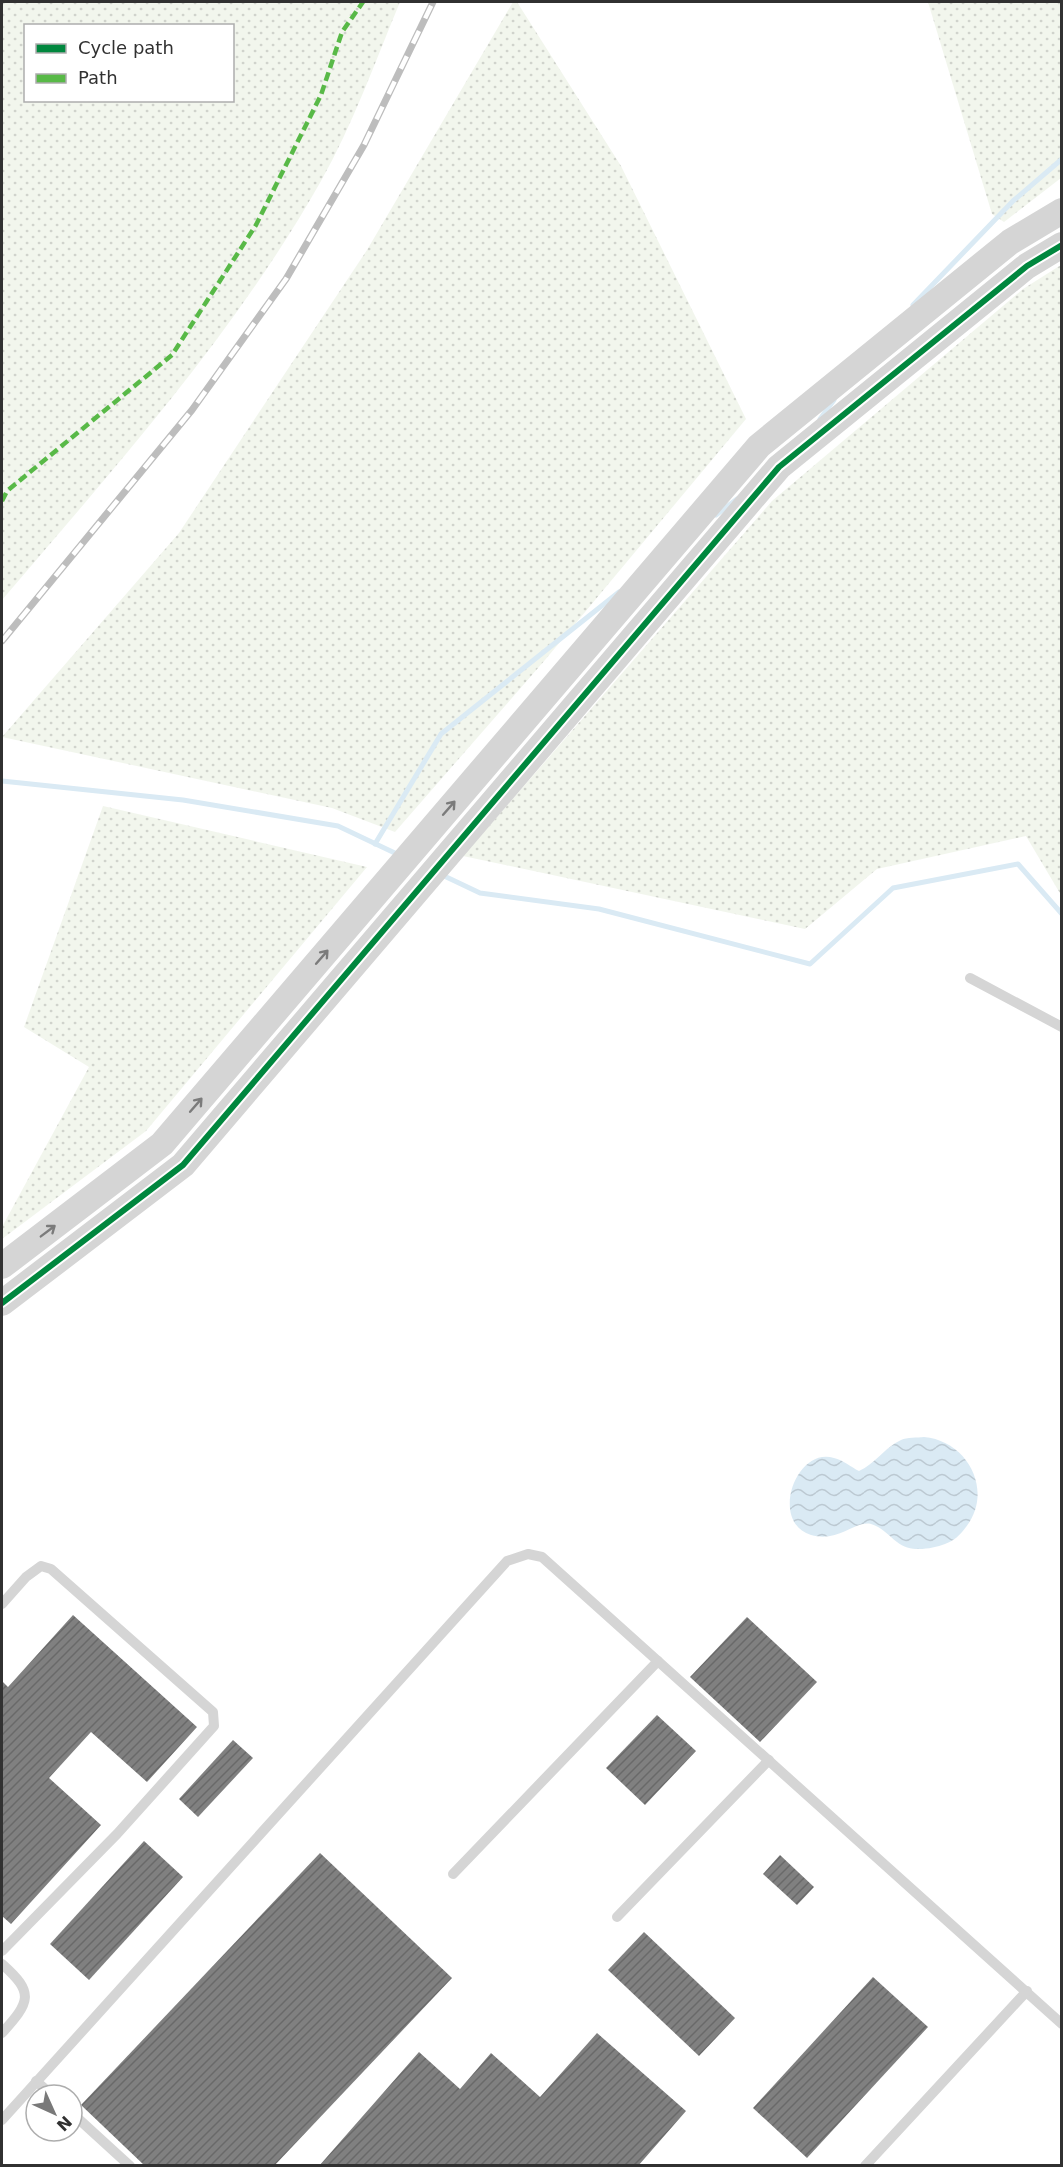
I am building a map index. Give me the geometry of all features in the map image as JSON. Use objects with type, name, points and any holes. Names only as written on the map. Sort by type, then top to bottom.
[{"type":"street","points":[[2,1266],[162,1144],[759,446],[1010,242],[1062,211]]},
{"type":"street","points":[[2,1303],[183,1165],[779,467],[1027,266],[1062,245]]},
{"type":"lane","points":[[970,978],[1062,1027]]},
{"type":"lane","points":[[2,2120],[507,1561],[528,1554],[542,1557],[1062,2024]]},
{"type":"lane","points":[[2,1604],[26,1577],[41,1566],[51,1569],[213,1712],[214,1726],[117,1834],[2,1951]]},
{"type":"lane","points":[[453,1874],[658,1661]]},
{"type":"lane","points":[[616,1917],[769,1760]]},
{"type":"lane","points":[[2,1964],[21,1981],[25,1998],[21,2012],[2,2033]]},
{"type":"lane","points":[[865,2166],[1027,1991]]},
{"type":"lane","points":[[84,2125],[130,2166]]},
{"type":"shaded area","points":[[2,2],[400,2],[333,159],[287,238],[212,346],[88,500],[2,600]]},
{"type":"shaded area","points":[[513,2],[517,2],[621,166],[746,419],[545,660],[395,832],[332,808],[2,737],[179,533],[367,250]]},
{"type":"shaded area","points":[[928,2],[1061,2],[1061,178],[1004,222],[992,214]]},
{"type":"shaded area","points":[[1061,265],[1061,895],[1026,836],[877,869],[805,929],[463,856],[772,501],[1023,289]]},
{"type":"shaded area","points":[[103,806],[367,867],[146,1131],[2,1239],[2,1227],[89,1067],[24,1027]]},
{"type":"water","points":[[924,1437],[940,1441],[953,1448],[972,1470],[977,1484],[974,1513],[966,1527],[954,1539],[933,1547],[914,1549],[902,1545],[882,1529],[871,1524],[859,1525],[838,1534],[821,1537],[811,1535],[798,1527],[792,1516],[790,1502],[792,1487],[808,1463],[820,1457],[834,1458],[859,1471],[901,1440]]},
{"type":"building","points":[[73,1615],[197,1727],[147,1782],[91,1732],[49,1778],[101,1825],[11,1924],[2,1916],[2,1681],[8,1687]]},
{"type":"building","points":[[747,1617],[817,1682],[760,1742],[690,1677]]},
{"type":"building","points":[[657,1715],[696,1751],[645,1805],[606,1768]]},
{"type":"building","points":[[233,1740],[253,1758],[198,1817],[179,1799]]},
{"type":"building","points":[[144,1841],[183,1877],[89,1980],[50,1944]]},
{"type":"building","points":[[320,1853],[452,1978],[274,2166],[145,2166],[84,2108],[84,2102]]},
{"type":"building","points":[[780,1855],[814,1887],[797,1905],[763,1874]]},
{"type":"building","points":[[644,1932],[735,2018],[699,2056],[608,1970]]},
{"type":"building","points":[[873,1977],[928,2027],[807,2158],[753,2108]]},
{"type":"building","points":[[597,2033],[686,2111],[638,2166],[319,2166],[419,2052],[460,2089],[491,2053],[540,2097]]},
{"type":"waterway","points":[[913,305],[1013,201],[1062,159]]},
{"type":"waterway","points":[[820,419],[834,400]]},
{"type":"waterway","points":[[716,515],[737,499]]},
{"type":"waterway","points":[[375,844],[441,734],[619,592]]},
{"type":"waterway","points":[[2,781],[183,800],[338,826],[399,855]]},
{"type":"waterway","points":[[440,874],[480,893],[599,909],[810,964],[893,888],[1018,864],[1062,914]]},
{"type":"railway","points":[[2,641],[192,410],[286,279],[364,145],[433,2]]},
{"type":"marked path","points":[[2,501],[7,491],[172,355],[256,225],[321,95],[342,32],[363,2]]},
{"type":"cycle path","points":[[2,1303],[183,1165],[779,467],[1027,266],[1062,245]]}]
